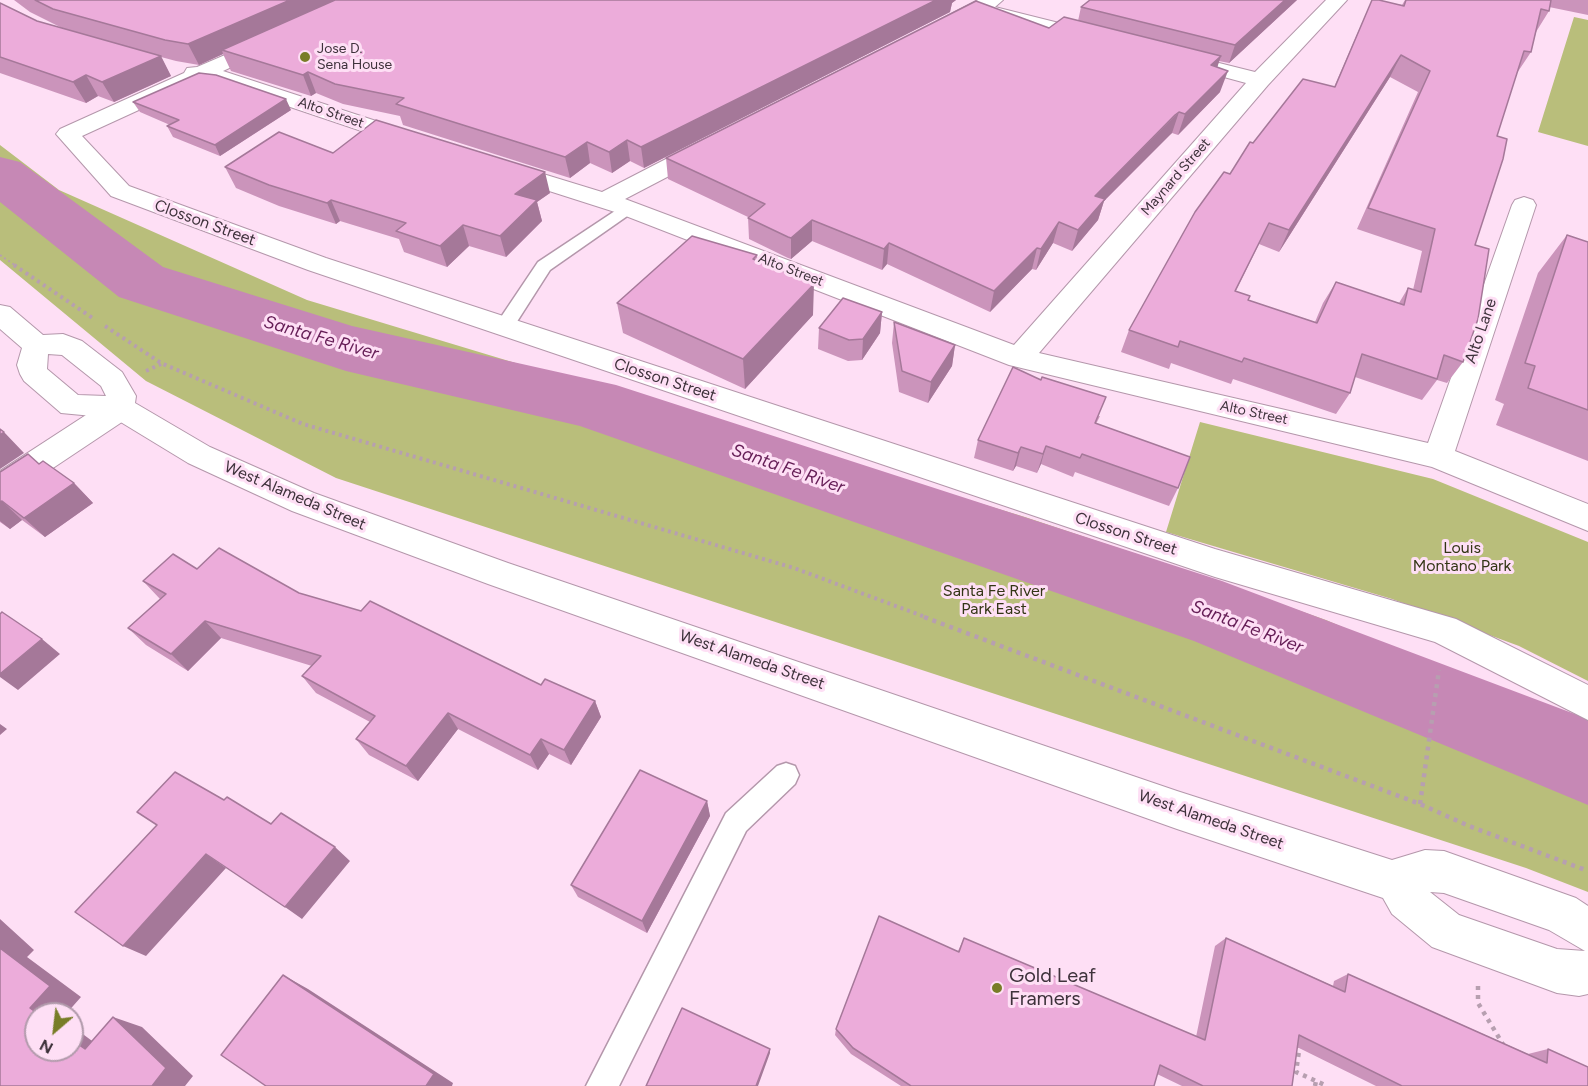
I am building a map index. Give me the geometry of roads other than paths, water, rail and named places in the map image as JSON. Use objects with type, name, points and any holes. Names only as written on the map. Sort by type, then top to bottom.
[{"type":"street","points":[[946,0],[985,4],[1113,43]]},
{"type":"street","name":"Maynard Street","points":[[1019,358],[1260,80],[1337,0]]},
{"type":"street","points":[[924,36],[985,4]]},
{"type":"street","name":"Closson Street","points":[[292,32],[68,134],[120,191],[317,264],[1215,563],[1444,630],[1588,703]]},
{"type":"street","points":[[1158,54],[1260,80]]},
{"type":"street","name":"Alto Street","points":[[161,66],[226,78],[434,147]]},
{"type":"street","points":[[616,204],[726,137]]},
{"type":"street","name":"Alto Street","points":[[480,161],[616,204],[1019,358],[1438,457],[1588,518]]},
{"type":"street","name":"Alto Lane","points":[[1438,457],[1524,205]]},
{"type":"street","points":[[0,314],[37,345],[63,344],[72,348],[119,387],[122,396],[120,408],[0,487]]},
{"type":"street","name":"West Alameda Street","points":[[37,345],[31,365],[34,374],[71,405],[120,408],[227,469],[343,518],[1177,810],[1397,882]]},
{"type":"street","points":[[1588,931],[1561,913],[1444,872],[1425,870],[1407,874],[1397,882],[1407,899],[1446,932],[1557,971],[1579,974],[1588,972]]},
{"type":"lane","points":[[504,326],[544,266],[616,204]]},
{"type":"lane","points":[[602,1086],[736,822],[786,775]]},
{"type":"waterway","name":"Santa Fe River","points":[[0,174],[141,282],[346,348],[591,403],[1222,616],[1588,762]]},
{"type":"place","name":"Jose D. Sena House","points":[[305,57]]},
{"type":"place","name":"Gold Leaf Framers","points":[[997,988]]},
{"type":"park label","name":"Louis Montano Park","points":[[1462,557]]},
{"type":"park label","name":"Santa Fe River Park East","points":[[994,600]]}]
